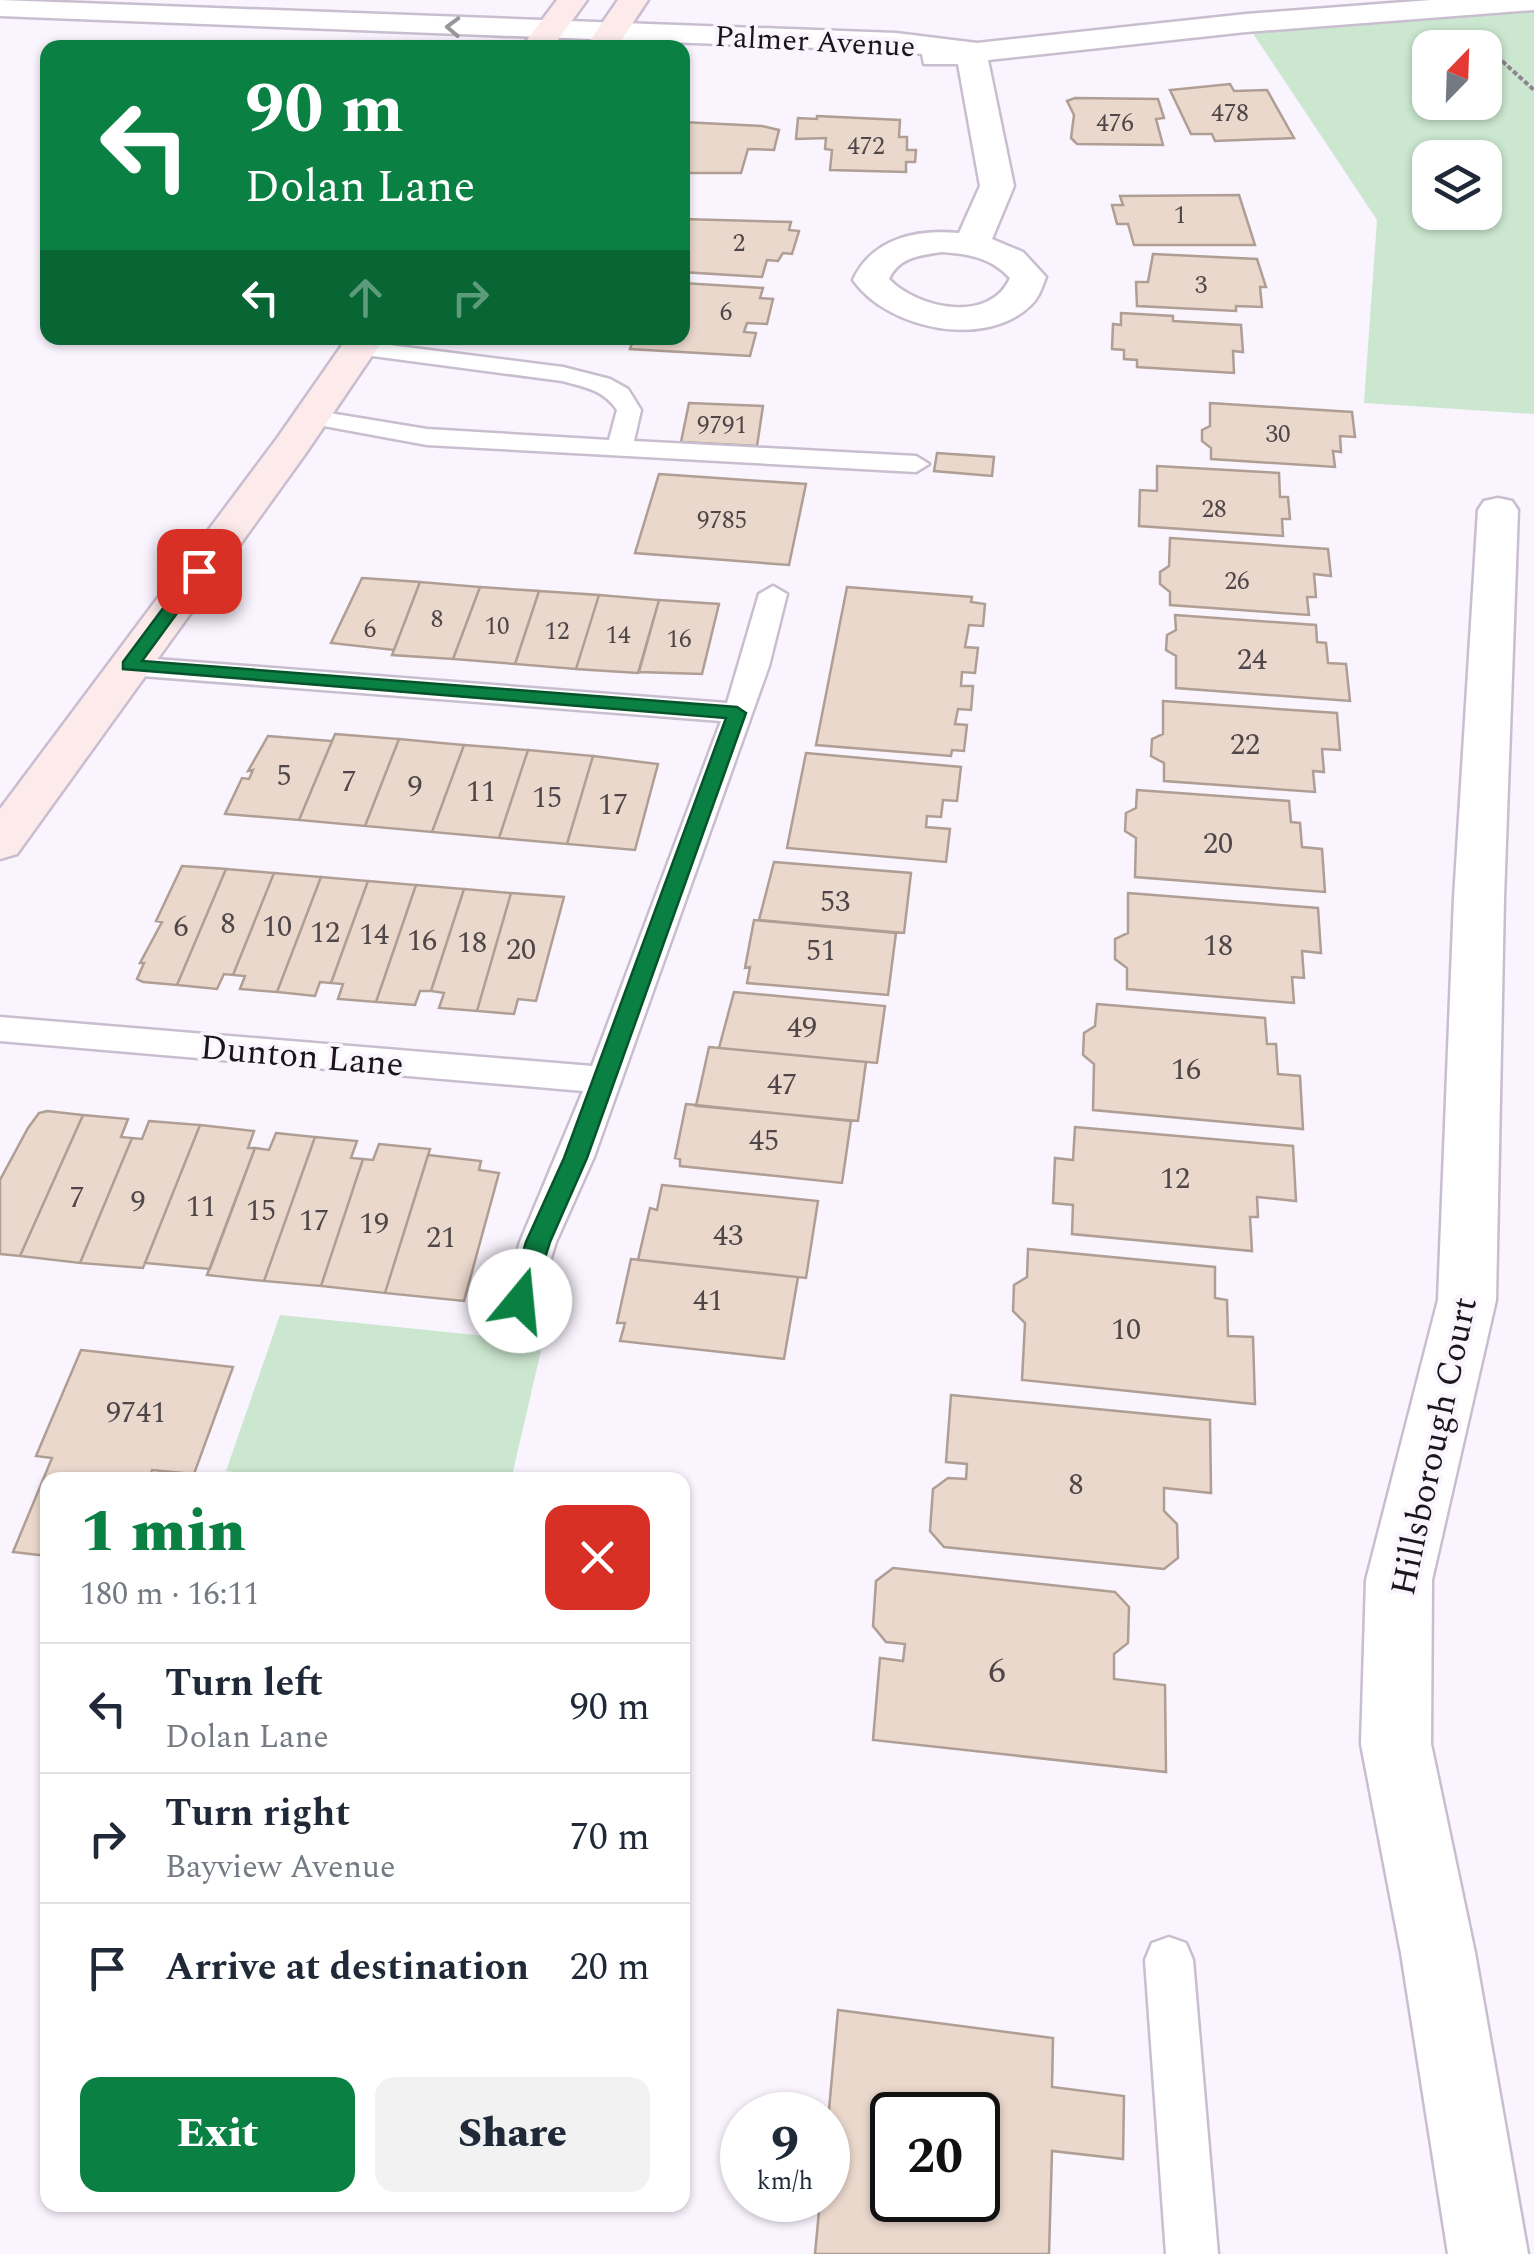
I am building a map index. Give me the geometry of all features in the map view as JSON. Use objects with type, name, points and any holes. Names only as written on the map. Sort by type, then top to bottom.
[{"type":"main road","points":[[543,38],[572,0]]},
{"type":"main road","points":[[606,39],[634,0]]},
{"type":"main road","points":[[0,843],[361,345]]},
{"type":"street","name":"Palmer Avenue","points":[[690,62],[864,69],[971,51],[1441,3],[1534,1]]},
{"type":"street","name":"Palmer Avenue","points":[[0,7],[543,38],[896,42],[971,51]]},
{"type":"street","points":[[0,28],[237,40]]},
{"type":"street","points":[[971,51],[997,186],[972,244]]},
{"type":"street","name":"Hillsborough Court","points":[[1488,2254],[1438,1953],[1396,1744],[1399,1580],[1468,1300],[1479,898],[1498,510]]},
{"type":"lane","points":[[375,345],[563,374],[602,384],[620,394],[629,410],[620,447]]},
{"type":"lane","points":[[311,417],[426,436],[916,464]]},
{"type":"lane","points":[[520,1301],[538,1242],[604,1080],[755,666],[772,594]]},
{"type":"lane","points":[[129,666],[737,713]]},
{"type":"lane","name":"Dunton Lane","points":[[0,1029],[604,1080]]},
{"type":"lane","points":[[1169,1960],[1192,2254]]},
{"type":"path","points":[[1502,61],[1534,90]]},
{"type":"green space","points":[[1534,1],[1534,414],[1364,403],[1377,220],[1246,23]]},
{"type":"green space","points":[[280,1315],[543,1342],[513,1472],[226,1471]]},
{"type":"building","points":[[1230,84],[1234,91],[1267,90],[1294,138],[1215,141],[1212,134],[1191,134],[1170,90]]},
{"type":"building","points":[[1158,99],[1164,118],[1156,119],[1163,145],[1077,144],[1071,138],[1074,115],[1067,101]]},
{"type":"building","points":[[798,118],[900,120],[899,137],[907,137],[907,150],[916,150],[915,162],[906,162],[906,172],[830,170],[832,150],[825,149],[826,138],[796,139]]},
{"type":"building","points":[[690,122],[779,130],[774,150],[748,149],[741,173],[690,173]]},
{"type":"building","points":[[1239,195],[1255,245],[1134,245],[1128,224],[1117,224],[1112,205],[1123,205],[1120,196]]},
{"type":"building","points":[[690,219],[791,222],[789,230],[799,231],[792,254],[783,253],[778,261],[767,260],[762,277],[690,272]]},
{"type":"building","points":[[1153,254],[1257,259],[1266,287],[1260,287],[1262,307],[1236,306],[1236,311],[1137,306],[1136,282],[1148,282]]},
{"type":"building","points":[[690,283],[763,288],[760,298],[773,299],[767,324],[747,323],[744,332],[756,333],[750,356],[630,349],[631,345],[690,345]]},
{"type":"building","points":[[1121,313],[1241,325],[1243,352],[1233,351],[1234,373],[1137,367],[1137,360],[1124,359],[1124,350],[1112,349],[1113,324],[1121,325]]},
{"type":"building","points":[[689,403],[763,406],[757,446],[681,442]]},
{"type":"building","points":[[1210,403],[1352,412],[1355,437],[1340,436],[1341,452],[1333,451],[1335,467],[1211,459],[1211,448],[1202,441],[1202,430],[1210,426]]},
{"type":"building","points":[[937,453],[994,457],[992,476],[934,471]]},
{"type":"building","points":[[1157,466],[1279,473],[1280,497],[1288,497],[1290,519],[1282,519],[1283,536],[1139,526],[1140,490],[1157,491]]},
{"type":"building","points":[[659,474],[806,484],[789,565],[635,553]]},
{"type":"building","points":[[1170,538],[1328,549],[1331,576],[1314,574],[1316,597],[1307,597],[1309,615],[1170,605],[1170,592],[1160,584],[1160,572],[1169,566]]},
{"type":"building","points":[[362,578],[420,582],[394,650],[331,643]]},
{"type":"building","points":[[420,582],[480,587],[453,659],[392,655]]},
{"type":"building","points":[[480,587],[539,591],[515,664],[453,659]]},
{"type":"building","points":[[847,587],[972,597],[971,602],[985,604],[983,626],[969,625],[965,647],[978,648],[975,673],[962,672],[961,686],[973,686],[971,710],[958,709],[955,724],[967,725],[964,751],[952,750],[951,756],[816,745]]},
{"type":"building","points":[[539,591],[599,595],[576,669],[515,664]]},
{"type":"building","points":[[599,595],[659,600],[638,673],[576,669]]},
{"type":"building","points":[[659,600],[719,604],[702,674],[639,672]]},
{"type":"building","points":[[1175,615],[1316,625],[1317,642],[1326,643],[1328,663],[1346,664],[1350,701],[1176,688],[1176,656],[1166,650],[1167,635],[1176,630]]},
{"type":"building","points":[[1163,701],[1337,713],[1340,750],[1322,749],[1324,772],[1313,771],[1315,792],[1164,781],[1164,763],[1151,756],[1152,739],[1163,734]]},
{"type":"building","points":[[335,734],[399,739],[365,826],[299,820]]},
{"type":"building","points":[[268,736],[332,741],[299,820],[225,814],[242,778],[249,779],[253,770],[248,771]]},
{"type":"building","points":[[399,739],[464,745],[432,832],[365,826]]},
{"type":"building","points":[[464,745],[528,750],[499,838],[432,832]]},
{"type":"building","points":[[528,750],[593,756],[567,844],[499,838]]},
{"type":"building","points":[[806,753],[961,767],[957,801],[943,800],[941,817],[927,816],[926,827],[950,829],[946,862],[787,848]]},
{"type":"building","points":[[593,756],[658,764],[635,850],[567,844]]},
{"type":"building","points":[[1137,790],[1289,801],[1291,822],[1300,823],[1302,847],[1322,849],[1325,892],[1135,877],[1136,838],[1125,831],[1126,813],[1136,808]]},
{"type":"building","points":[[774,862],[911,873],[904,933],[759,920]]},
{"type":"building","points":[[182,866],[226,869],[177,985],[143,982],[137,979],[144,963],[140,963],[162,922],[156,921]]},
{"type":"building","points":[[226,869],[274,873],[233,975],[224,974],[217,989],[177,985]]},
{"type":"building","points":[[274,873],[321,877],[277,992],[240,989],[245,976],[233,975]]},
{"type":"building","points":[[321,877],[368,881],[331,983],[320,982],[315,996],[277,992]]},
{"type":"building","points":[[368,881],[416,885],[376,1002],[338,999],[343,984],[331,983]]},
{"type":"building","points":[[416,885],[464,889],[431,991],[420,991],[415,1005],[376,1002]]},
{"type":"building","points":[[464,889],[511,893],[477,1011],[439,1008],[444,993],[431,991]]},
{"type":"building","points":[[511,893],[564,897],[536,1001],[518,999],[514,1014],[477,1011]]},
{"type":"building","points":[[1128,893],[1318,908],[1321,953],[1302,951],[1304,978],[1292,977],[1294,1003],[1127,989],[1127,968],[1115,959],[1115,939],[1128,933]]},
{"type":"building","points":[[754,920],[896,933],[888,995],[747,983],[750,967],[745,968]]},
{"type":"building","points":[[734,992],[885,1006],[877,1063],[719,1048]]},
{"type":"building","points":[[1097,1004],[1265,1018],[1267,1044],[1276,1044],[1278,1074],[1300,1076],[1303,1129],[1093,1110],[1094,1064],[1083,1055],[1084,1033],[1095,1026]]},
{"type":"building","points":[[709,1047],[866,1062],[858,1121],[696,1106]]},
{"type":"building","points":[[686,1104],[851,1121],[842,1183],[680,1166],[680,1159],[675,1158]]},
{"type":"building","points":[[39,1113],[83,1115],[20,1256],[0,1254],[0,1180],[28,1128]]},
{"type":"building","points":[[83,1115],[128,1119],[121,1137],[132,1138],[80,1263],[20,1256]]},
{"type":"building","points":[[149,1121],[200,1125],[143,1268],[80,1263],[132,1138],[142,1139]]},
{"type":"building","points":[[200,1125],[254,1131],[248,1148],[255,1148],[210,1269],[145,1263]]},
{"type":"building","points":[[1075,1127],[1293,1146],[1296,1201],[1257,1197],[1258,1217],[1250,1217],[1252,1251],[1072,1234],[1073,1205],[1053,1203],[1055,1158],[1073,1160]]},
{"type":"building","points":[[276,1133],[315,1137],[264,1281],[207,1275],[255,1148],[269,1150]]},
{"type":"building","points":[[315,1137],[357,1141],[351,1158],[363,1159],[321,1286],[264,1281]]},
{"type":"building","points":[[379,1144],[430,1149],[385,1293],[321,1286],[363,1159],[373,1160]]},
{"type":"building","points":[[428,1155],[481,1161],[479,1170],[499,1173],[464,1301],[385,1293]]},
{"type":"building","points":[[662,1185],[818,1201],[806,1278],[638,1260],[650,1208],[657,1210]]},
{"type":"building","points":[[1028,1249],[1215,1267],[1215,1298],[1227,1300],[1228,1336],[1253,1337],[1255,1404],[1022,1380],[1025,1323],[1013,1311],[1014,1285],[1027,1277]]},
{"type":"building","points":[[631,1259],[798,1277],[784,1359],[620,1341],[625,1323],[617,1323]]},
{"type":"building","points":[[81,1350],[233,1367],[195,1472],[46,1472],[52,1458],[36,1456]]},
{"type":"building","points":[[951,1395],[1210,1420],[1211,1493],[1164,1488],[1164,1511],[1177,1524],[1178,1558],[1164,1569],[944,1547],[930,1531],[933,1489],[948,1478],[966,1479],[967,1464],[946,1462]]},
{"type":"building","points":[[40,1487],[40,1555],[13,1552]]},
{"type":"building","points":[[893,1568],[1115,1592],[1129,1607],[1128,1643],[1114,1654],[1114,1679],[1165,1685],[1166,1772],[873,1740],[880,1658],[903,1661],[905,1644],[886,1642],[873,1626],[876,1581]]},
{"type":"building","points":[[838,2010],[1053,2038],[1052,2087],[1124,2096],[1123,2159],[1052,2151],[1049,2254],[815,2254],[818,2222],[850,2222],[850,2092],[831,2092]]},
{"type":"route","points":[[199,571],[129,666],[737,713],[576,1158],[538,1242],[520,1301]]}]
